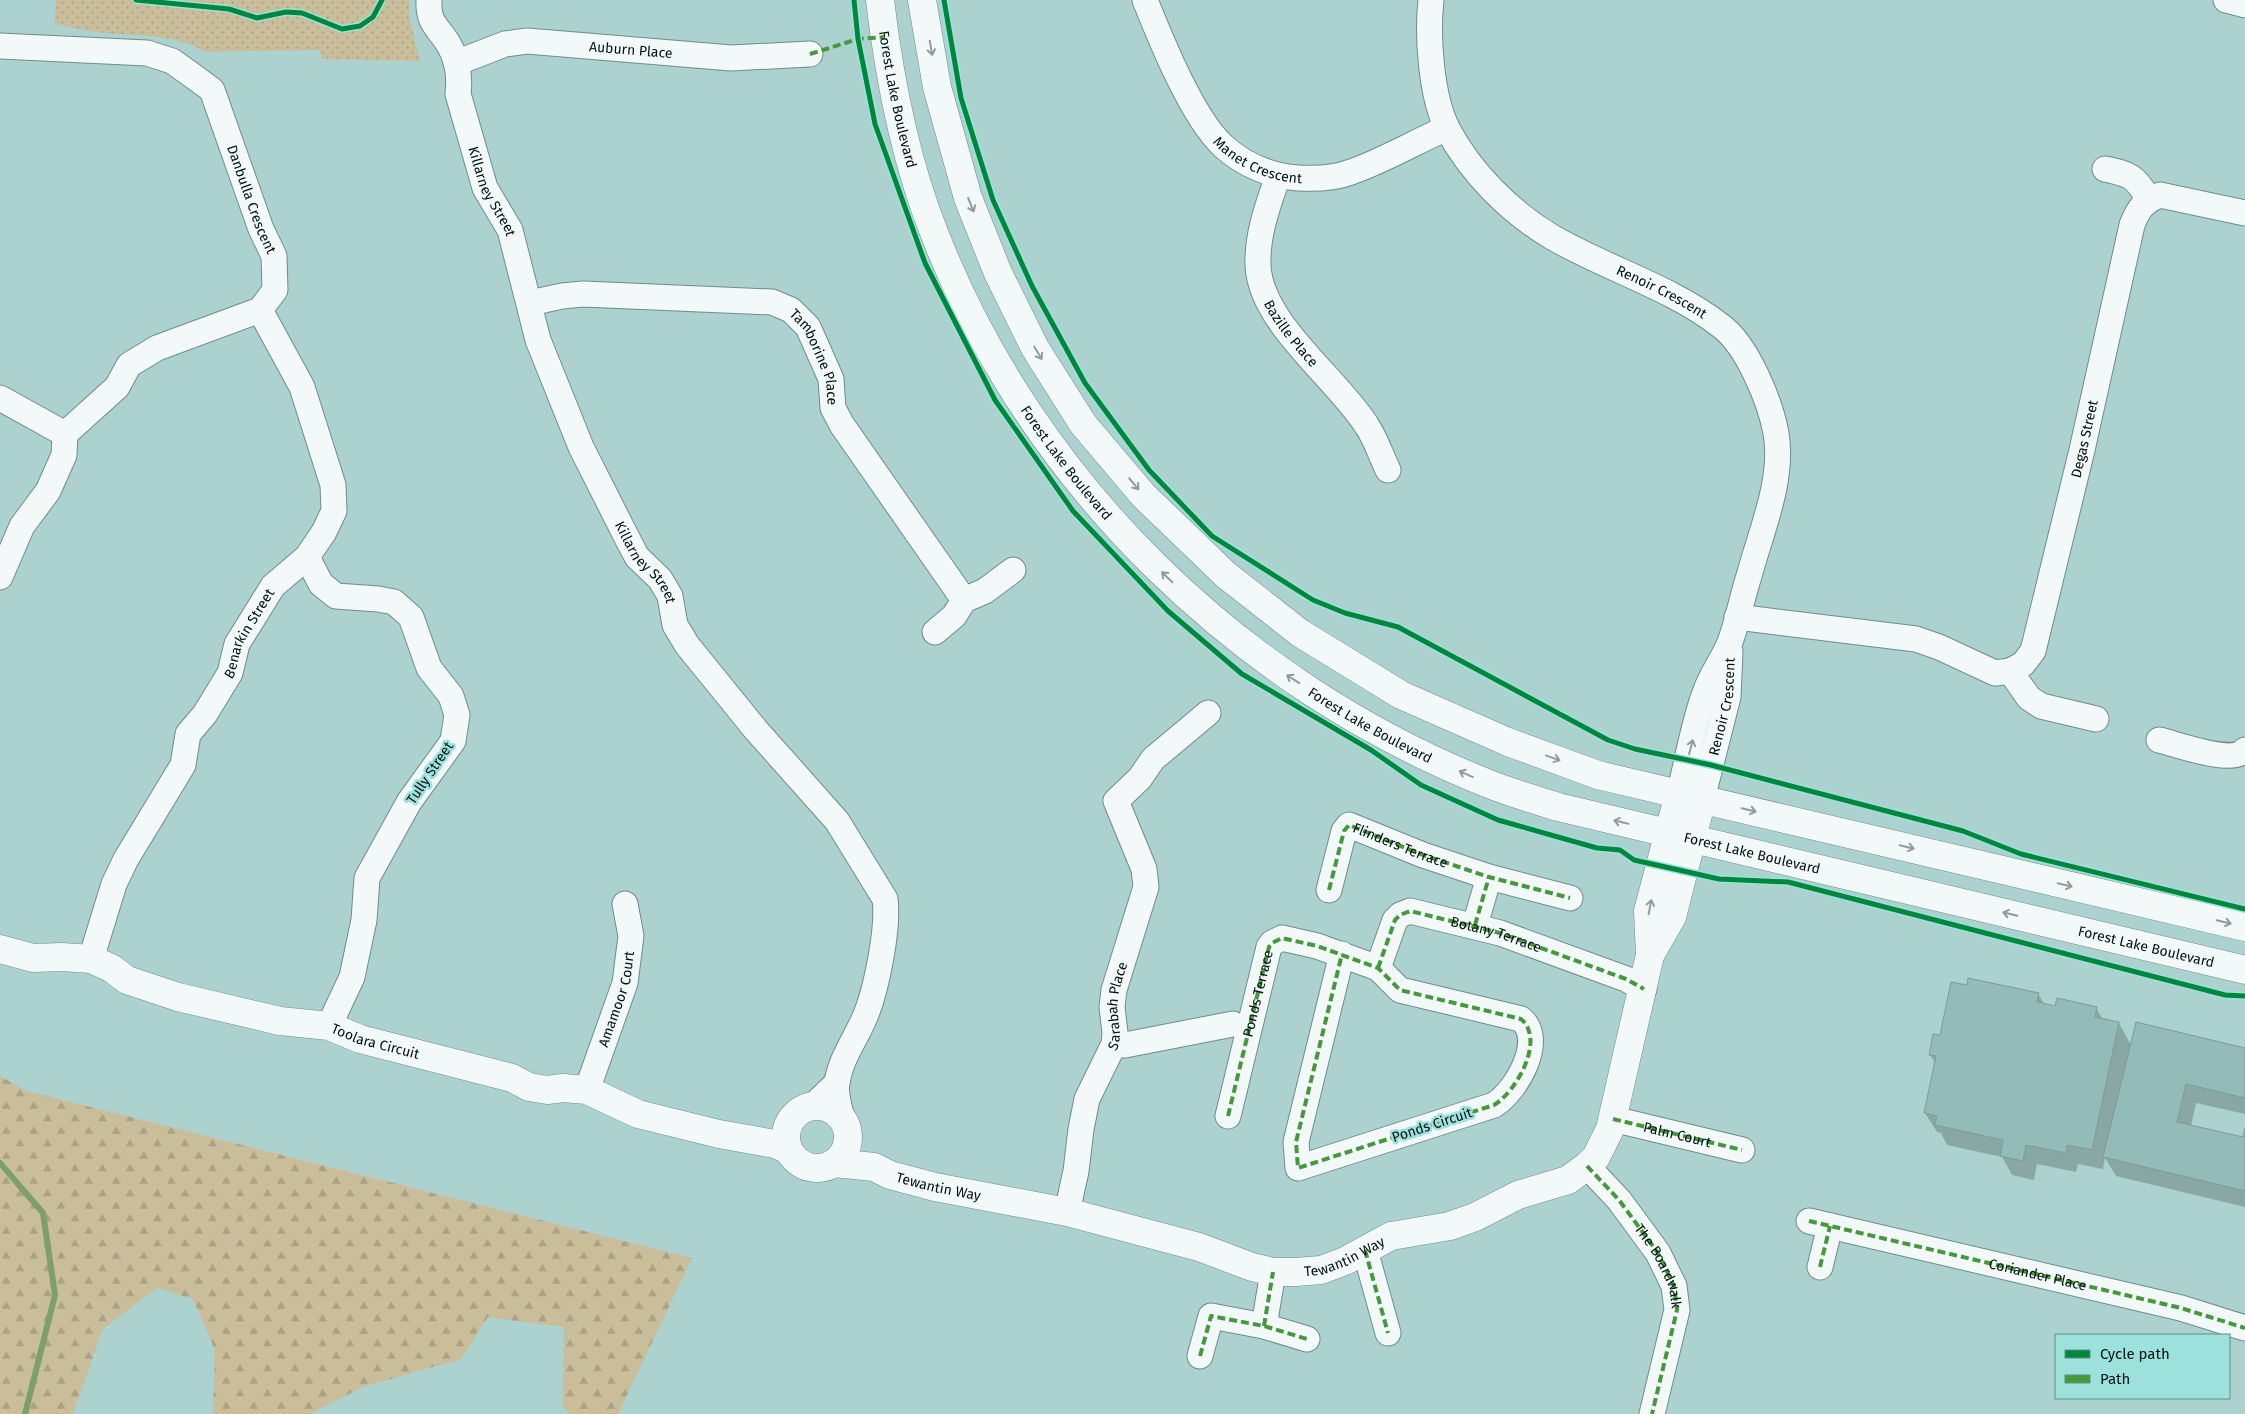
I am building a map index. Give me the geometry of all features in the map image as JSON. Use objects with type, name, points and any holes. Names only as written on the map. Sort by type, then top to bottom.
[{"type":"main road","name":"Forest Lake Boulevard","points":[[880,0],[885,37],[905,140],[934,234],[974,321],[1027,413],[1080,484],[1124,537],[1194,603],[1264,660],[1332,705],[1420,754],[1491,785],[1558,807],[2245,970]]},
{"type":"main road","points":[[922,0],[938,87],[968,198],[998,273],[1035,348],[1084,424],[1143,495],[1226,576],[1300,633],[1401,695],[1508,742],[1598,774],[2245,927]]},
{"type":"main road","name":"Tewantin Way","points":[[845,1127],[858,1152],[874,1167],[890,1175],[936,1187],[1067,1212],[1199,1247],[1252,1267],[1273,1272],[1320,1270],[1345,1261],[1391,1236],[1450,1226],[1475,1217],[1518,1194],[1568,1180],[1587,1166],[1605,1143],[1613,1119],[1644,989],[1650,955],[1648,912],[1680,836],[1690,796]]},
{"type":"main road","name":"Toolara Circuit","points":[[0,949],[32,958],[62,956],[91,959],[111,968],[127,980],[178,997],[280,1021],[329,1026],[360,1039],[512,1078],[529,1087],[547,1090],[563,1088],[587,1090],[638,1114],[719,1134],[751,1138],[787,1149]]},
{"type":"main road","points":[[824,1106],[845,1127],[844,1152],[834,1163],[825,1168],[805,1166],[796,1161],[787,1149],[785,1134],[801,1112],[824,1106]]},
{"type":"main road","name":"Toolara Circuit","points":[[751,1138],[780,1127],[801,1112]]},
{"type":"main road","name":"Tewantin Way","points":[[834,1163],[874,1167]]},
{"type":"street","name":"Killarney Street","points":[[429,0],[429,9],[434,27],[449,44],[456,63],[460,78],[458,94],[485,188],[510,230],[538,340],[581,447],[637,557],[660,579],[670,596],[676,625],[687,645],[756,730],[837,821],[885,899],[887,914],[885,934],[868,1007],[847,1051],[837,1083],[845,1127]]},
{"type":"street","name":"Manet Crescent","points":[[1145,0],[1164,47],[1203,119],[1223,146],[1246,162],[1278,176],[1314,179],[1350,173],[1447,128]]},
{"type":"street","name":"Renoir Crescent","points":[[1431,0],[1429,17],[1432,65],[1438,100],[1447,128],[1468,162],[1506,204],[1552,237],[1688,305],[1723,327],[1750,361],[1764,394],[1776,434],[1776,479],[1730,642],[1728,697],[1690,796]]},
{"type":"street","points":[[2226,0],[2245,5]]},
{"type":"street","name":"Auburn Place","points":[[456,63],[505,44],[527,41],[731,58],[810,54]]},
{"type":"street","name":"Danbulla Crescent","points":[[0,46],[147,53],[172,61],[212,90],[261,229],[274,256],[275,290],[260,310]]},
{"type":"street","points":[[2105,169],[2129,174],[2141,186],[2148,199],[2160,195],[2175,196],[2245,213]]},
{"type":"street","name":"Bazille Place","points":[[1278,176],[1259,241],[1258,266],[1261,286],[1273,311],[1368,426],[1388,470]]},
{"type":"street","name":"Degas Street","points":[[2010,671],[2023,664],[2033,651],[2082,450],[2132,225],[2138,210],[2148,199]]},
{"type":"street","name":"Tamborine Place","points":[[530,303],[562,296],[583,294],[772,302],[791,310],[808,327],[831,379],[833,408],[842,425],[964,600]]},
{"type":"street","points":[[0,578],[22,526],[48,491],[64,455],[66,434],[117,388],[129,365],[157,348],[260,310]]},
{"type":"street","name":"Benarkin Street","points":[[91,959],[114,884],[126,858],[183,765],[188,734],[205,714],[230,673],[237,644],[273,586],[307,557],[324,532],[334,511],[333,484],[302,387],[260,310]]},
{"type":"street","points":[[0,398],[66,434]]},
{"type":"street","name":"Tully Street","points":[[307,557],[320,584],[336,596],[394,602],[411,617],[429,668],[451,696],[458,715],[453,741],[409,802],[366,878],[364,920],[352,978],[329,1026]]},
{"type":"street","points":[[935,632],[954,616],[964,600],[986,591],[1013,570]]},
{"type":"street","points":[[1737,617],[1916,639],[1939,647],[1995,673],[2010,671],[2029,698],[2041,706],[2096,719]]},
{"type":"street","name":"Sarabah Place","points":[[1067,1212],[1076,1171],[1081,1128],[1087,1100],[1114,1044],[1115,1033],[1112,1007],[1114,990],[1146,888],[1144,868],[1116,801],[1140,778],[1153,759],[1208,713]]},
{"type":"street","points":[[2159,740],[2230,757],[2245,750]]},
{"type":"street","name":"Flinders Terrace","points":[[1330,890],[1344,831],[1348,825],[1423,855],[1488,877],[1570,898]]},
{"type":"street","points":[[1475,925],[1488,877]]},
{"type":"street","name":"Amamoor Court","points":[[587,1090],[625,983],[631,936],[625,904]]},
{"type":"street","name":"Botany Terrace","points":[[1378,968],[1391,928],[1404,912],[1418,912],[1475,925],[1626,979],[1644,989]]},
{"type":"street","name":"Ponds Terrace","points":[[1228,1116],[1272,942],[1282,938],[1291,939],[1342,954]]},
{"type":"street","name":"Ponds Circuit","points":[[1342,954],[1378,968],[1400,990],[1521,1019],[1527,1024],[1532,1037],[1527,1058],[1517,1083],[1505,1098],[1494,1105],[1298,1168],[1296,1142],[1342,954]]},
{"type":"street","points":[[1114,1044],[1125,1046],[1233,1024]]},
{"type":"street","name":"Killarney Street","points":[[801,1112],[837,1083]]},
{"type":"street","name":"Palm Court","points":[[1613,1119],[1742,1150]]},
{"type":"street","name":"The Boardwalk","points":[[1587,1166],[1619,1200],[1658,1253],[1674,1286],[1677,1310],[1652,1414]]},
{"type":"street","name":"Coriander Place","points":[[1820,1267],[1819,1224],[2181,1308],[2245,1328]]},
{"type":"street","points":[[1365,1250],[1388,1333]]},
{"type":"street","points":[[1264,1326],[1273,1272]]},
{"type":"street","points":[[1200,1356],[1211,1316],[1264,1326],[1307,1338]]},
{"type":"green space","points":[[56,0],[409,0],[409,16],[420,61],[322,59],[319,50],[205,52],[180,41],[167,38],[98,32],[55,24]]},
{"type":"green space","points":[[0,1076],[27,1091],[692,1258],[618,1414],[569,1414],[563,1405],[564,1327],[488,1317],[461,1359],[363,1387],[310,1414],[213,1414],[215,1350],[193,1299],[157,1288],[103,1329],[73,1414],[0,1414]]},
{"type":"building","points":[[1968,978],[2039,993],[2037,1002],[2055,1006],[2057,998],[2097,1007],[2095,1017],[2119,1022],[2092,1150],[2067,1145],[2066,1153],[2026,1145],[2023,1161],[2000,1156],[2003,1140],[1935,1125],[1937,1116],[1924,1113],[1936,1056],[1929,1055],[1933,1034],[1940,1035],[1951,982],[1967,985]]},
{"type":"building","points":[[2136,1022],[2245,1048],[2245,1098],[2186,1084],[2177,1122],[2243,1137],[2245,1128],[2245,1191],[2103,1157]]},
{"type":"waterway","points":[[0,1163],[43,1213],[55,1295],[25,1414]]},
{"type":"marked path","points":[[810,54],[858,39],[885,37]]},
{"type":"marked path","points":[[1329,890],[1344,831],[1349,825],[1423,855],[1489,877],[1570,898]]},
{"type":"marked path","points":[[1475,925],[1489,877]]},
{"type":"marked path","points":[[1378,968],[1395,920],[1400,915],[1410,911],[1500,933],[1626,979],[1644,989]]},
{"type":"marked path","points":[[1228,1116],[1269,947],[1272,943],[1282,938],[1317,946],[1378,968],[1400,990],[1521,1019],[1528,1028],[1530,1039],[1529,1052],[1519,1078],[1503,1098],[1494,1105],[1298,1168],[1296,1142],[1342,954]]},
{"type":"marked path","points":[[1613,1119],[1742,1150]]},
{"type":"marked path","points":[[1587,1166],[1619,1200],[1658,1253],[1674,1286],[1677,1310],[1652,1414]]},
{"type":"marked path","points":[[1809,1221],[2181,1308],[2245,1328]]},
{"type":"marked path","points":[[1820,1267],[1830,1226]]},
{"type":"marked path","points":[[1365,1250],[1388,1333]]},
{"type":"marked path","points":[[1264,1326],[1273,1272]]},
{"type":"marked path","points":[[1200,1356],[1211,1316],[1264,1326],[1307,1339]]},
{"type":"cycle path","points":[[136,0],[229,9],[257,18],[286,12],[302,13],[342,29],[360,26],[373,17],[382,0]]},
{"type":"cycle path","points":[[854,0],[858,39],[875,124],[925,263],[995,400],[1073,511],[1168,611],[1242,674],[1371,750],[1421,785],[1498,820],[1597,848],[1620,850],[1634,860],[1719,879],[1788,882],[2225,995],[2245,996]]},
{"type":"cycle path","points":[[944,0],[961,98],[993,200],[1032,286],[1085,383],[1149,470],[1212,536],[1313,600],[1345,613],[1398,627],[1608,740],[1635,749],[1711,765],[1963,831],[2021,854],[2245,909]]}]
